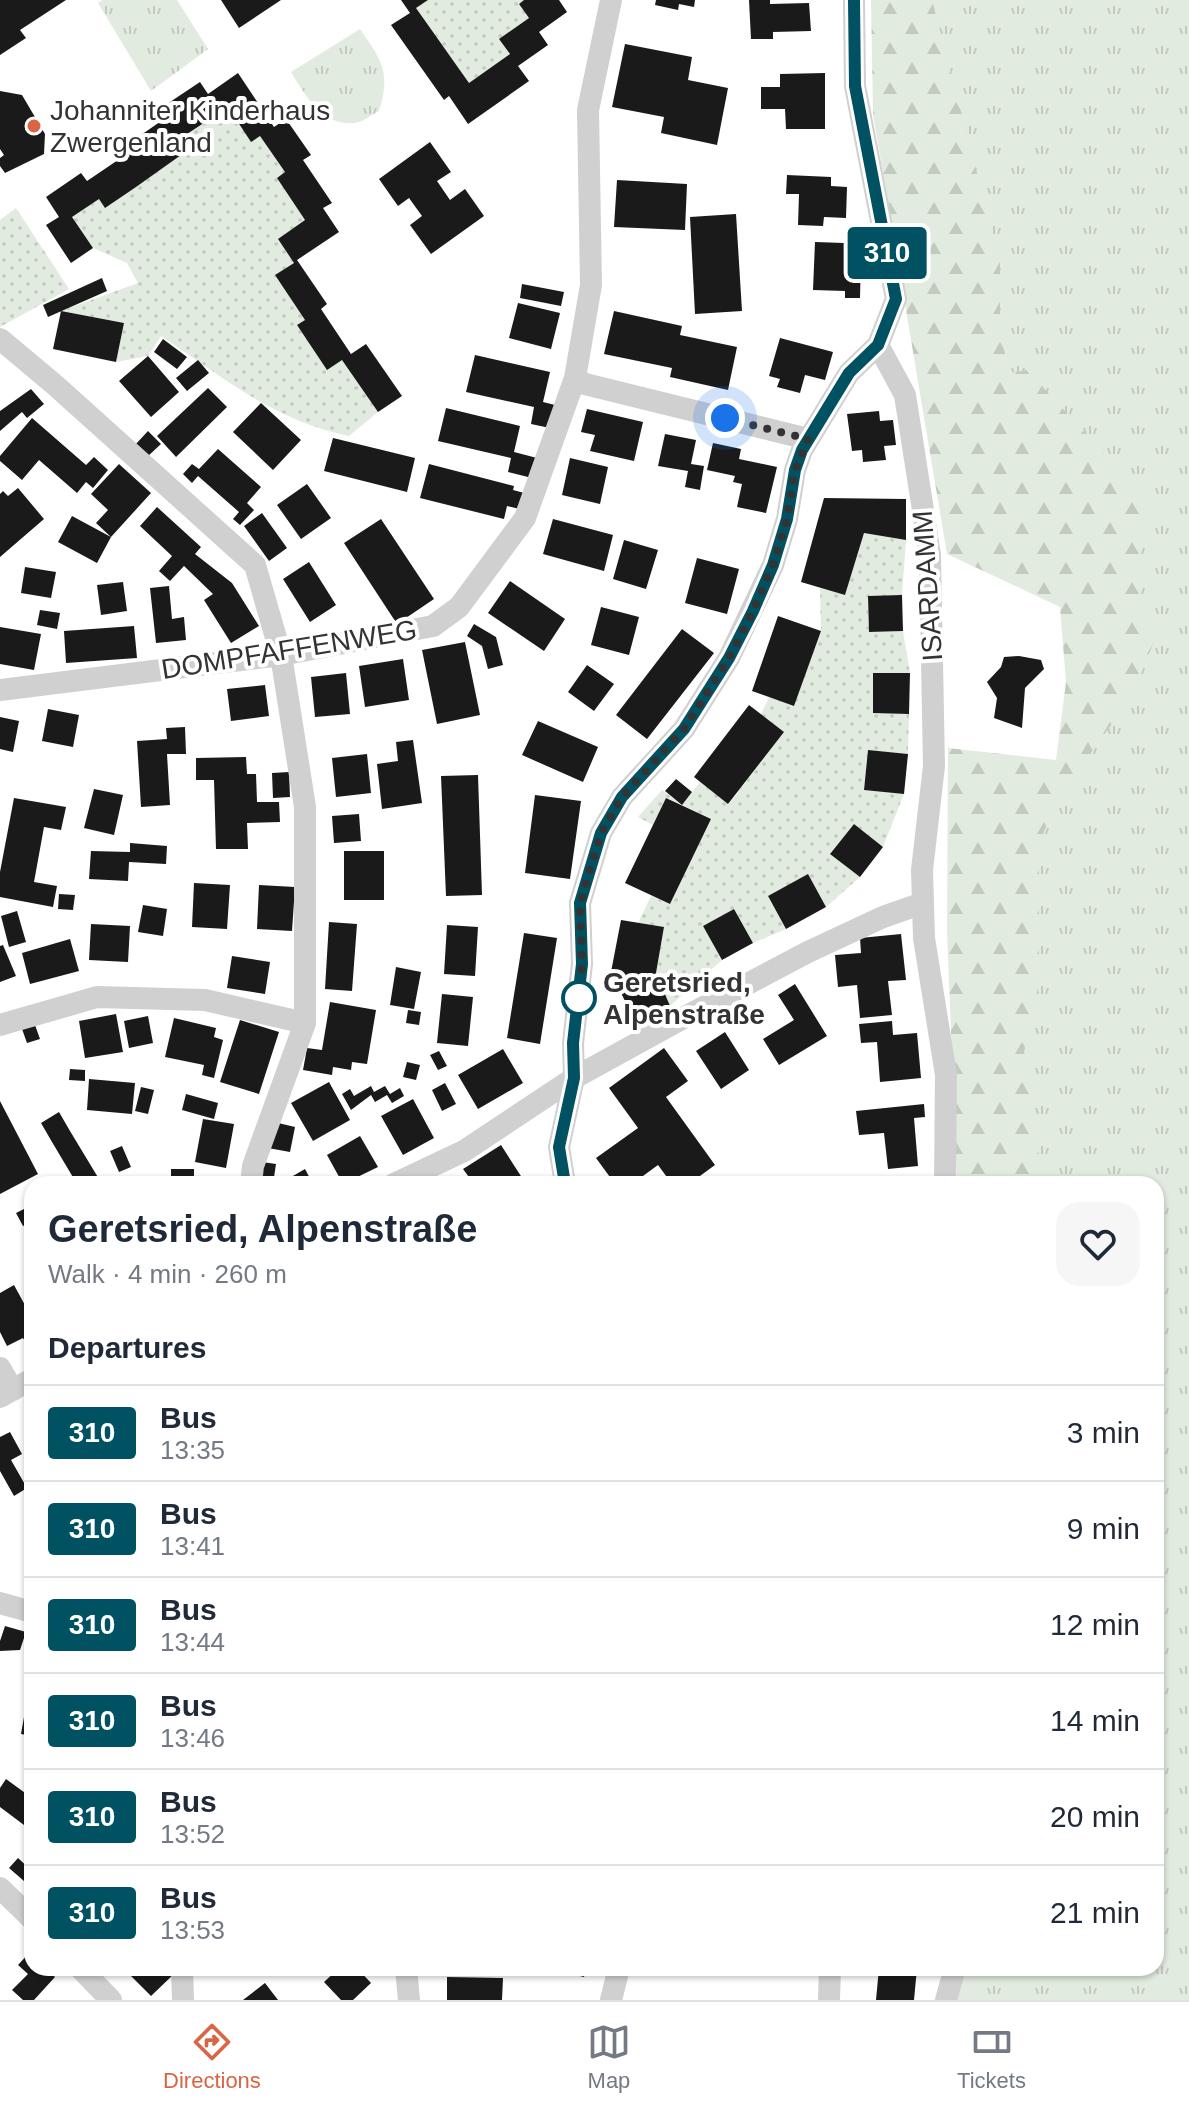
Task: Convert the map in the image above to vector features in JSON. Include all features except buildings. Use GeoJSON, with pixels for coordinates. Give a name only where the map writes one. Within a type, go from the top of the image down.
{"type":"FeatureCollection","features":[{"type":"Feature","properties":{"kind":"street","name":"DOMPFAFFENWEG"},"geometry":{"type":"LineString","coordinates":[[0,690],[281,655],[433,626],[459,607],[525,518],[575,378],[591,285],[588,110],[611,0]]}},
{"type":"Feature","properties":{"kind":"street"},"geometry":{"type":"LineString","coordinates":[[564,1176],[559,1147],[574,1078],[573,1043],[582,964],[580,903],[601,833],[622,797],[684,729],[729,658],[773,565],[787,519],[795,470],[808,439],[849,373],[878,345],[896,299],[855,86],[854,0]]}},
{"type":"Feature","properties":{"kind":"street"},"geometry":{"type":"LineString","coordinates":[[0,339],[255,565],[281,655],[305,807],[305,1023],[252,1176]]}},
{"type":"Feature","properties":{"kind":"street","name":"ISARDAMM"},"geometry":{"type":"LineString","coordinates":[[878,345],[905,395],[930,555],[934,766],[922,870],[924,938],[946,1075],[945,1176]]}},
{"type":"Feature","properties":{"kind":"street"},"geometry":{"type":"LineString","coordinates":[[575,378],[585,384],[808,439]]}},
{"type":"Feature","properties":{"kind":"street"},"geometry":{"type":"LineString","coordinates":[[411,1176],[464,1151],[574,1078],[808,952],[883,917],[923,903]]}},
{"type":"Feature","properties":{"kind":"street"},"geometry":{"type":"LineString","coordinates":[[0,1025],[97,997],[205,1000],[305,1023]]}},
{"type":"Feature","properties":{"kind":"street"},"geometry":{"type":"LineString","coordinates":[[0,1368],[15,1388]]}},
{"type":"Feature","properties":{"kind":"street"},"geometry":{"type":"LineString","coordinates":[[0,1603],[24,1610]]}},
{"type":"Feature","properties":{"kind":"street"},"geometry":{"type":"LineString","coordinates":[[0,1888],[24,1911]]}},
{"type":"Feature","properties":{"kind":"street"},"geometry":{"type":"LineString","coordinates":[[88,1976],[111,2000]]}},
{"type":"Feature","properties":{"kind":"street"},"geometry":{"type":"LineString","coordinates":[[182,1976],[183,2000]]}},
{"type":"Feature","properties":{"kind":"street"},"geometry":{"type":"LineString","coordinates":[[407,1976],[409,2000]]}},
{"type":"Feature","properties":{"kind":"street"},"geometry":{"type":"LineString","coordinates":[[611,2000],[617,1976]]}},
{"type":"Feature","properties":{"kind":"street"},"geometry":{"type":"LineString","coordinates":[[829,2000],[830,1976]]}},
{"type":"Feature","properties":{"kind":"street"},"geometry":{"type":"LineString","coordinates":[[946,2000],[953,1976]]}},
{"type":"Feature","properties":{"kind":"green space"},"geometry":{"type":"Polygon","coordinates":[[[102,0],[177,0],[208,49],[151,91],[98,3],[102,0]]]}},
{"type":"Feature","properties":{"kind":"green space"},"geometry":{"type":"Polygon","coordinates":[[[428,0],[524,0],[519,4],[529,18],[499,39],[510,54],[469,83],[416,8],[428,0]]]}},
{"type":"Feature","properties":{"kind":"green space"},"geometry":{"type":"Polygon","coordinates":[[[871,0],[1189,0],[1189,2000],[950,2000],[960,1976],[1164,1976],[1164,1176],[957,1176],[947,932],[948,748],[1056,760],[1066,682],[1060,607],[947,554],[873,114],[871,0]]]}},
{"type":"Feature","properties":{"kind":"green space"},"geometry":{"type":"Polygon","coordinates":[[[932,0],[1189,0],[1189,2000],[954,2000],[963,1976],[1164,1976],[1164,1176],[1042,1176],[1024,1051],[1039,982],[1039,846],[1054,804],[1132,696],[1159,629],[1141,614],[1137,561],[1153,507],[1027,370],[1010,373],[1000,334],[1000,261],[932,0]]]}},
{"type":"Feature","properties":{"kind":"green space"},"geometry":{"type":"Polygon","coordinates":[[[360,29],[382,67],[383,98],[379,111],[365,120],[344,123],[333,120],[316,108],[291,72],[360,29]]]}},
{"type":"Feature","properties":{"kind":"green space"},"geometry":{"type":"Polygon","coordinates":[[[228,107],[251,141],[260,136],[285,172],[277,178],[305,220],[278,239],[294,263],[275,275],[305,320],[297,325],[327,369],[342,360],[378,412],[349,436],[322,429],[273,409],[161,336],[148,356],[116,362],[124,323],[61,311],[138,283],[127,263],[93,248],[72,217],[99,199],[105,207],[180,154],[176,149],[184,143],[181,138],[228,107]]]}},
{"type":"Feature","properties":{"kind":"green space"},"geometry":{"type":"Polygon","coordinates":[[[16,208],[69,289],[0,327],[0,220],[16,208]]]}},
{"type":"Feature","properties":{"kind":"green space"},"geometry":{"type":"Polygon","coordinates":[[[864,533],[906,540],[902,595],[868,597],[869,632],[903,631],[910,673],[873,673],[873,712],[909,714],[908,754],[868,750],[864,790],[904,794],[883,847],[854,824],[830,853],[860,877],[826,907],[808,875],[768,897],[786,929],[753,943],[734,909],[703,926],[722,960],[670,1006],[656,973],[664,928],[638,923],[651,896],[670,904],[711,819],[667,798],[653,825],[638,817],[662,790],[682,805],[700,782],[729,804],[784,732],[761,714],[769,697],[794,705],[821,631],[820,587],[845,595],[864,533]]]}},
{"type":"Feature","properties":{"kind":"bus line","name":"310"},"geometry":{"type":"LineString","coordinates":[[564,1176],[559,1147],[574,1078],[573,1043],[582,964],[580,903],[601,833],[622,797],[684,729],[729,658],[773,565],[802,450],[849,373],[878,345],[896,299],[855,86],[854,0]]}},
{"type":"Feature","properties":{"kind":"place","name":"Johanniter Kinderhaus Zwergenland"},"geometry":{"type":"Point","coordinates":[34,126]}},
{"type":"Feature","properties":{"kind":"place","name":"Geretsried, Alpenstraße"},"geometry":{"type":"Point","coordinates":[579,998]}},
{"type":"Feature","properties":{"kind":"route"},"geometry":{"type":"LineString","coordinates":[[579,998],[582,964],[580,903],[601,833],[622,797],[684,729],[729,658],[773,565],[787,519],[795,470],[808,439],[725,418]]}}]}
